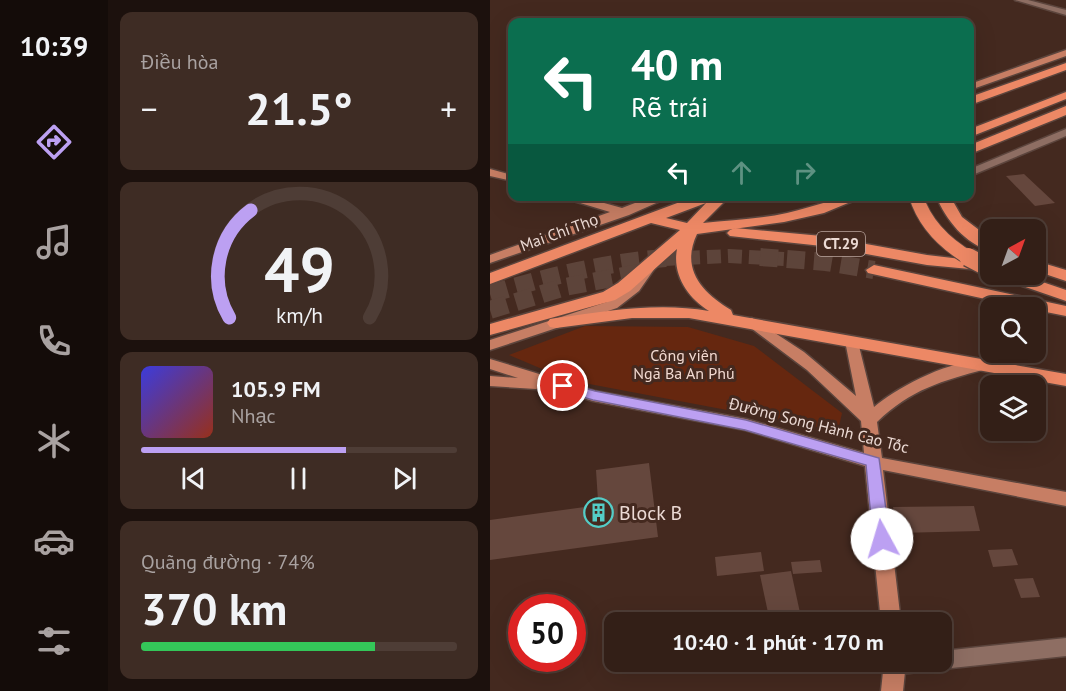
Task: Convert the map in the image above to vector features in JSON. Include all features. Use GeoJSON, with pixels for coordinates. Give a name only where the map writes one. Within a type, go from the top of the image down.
{"type":"FeatureCollection","features":[{"type":"Feature","properties":{"kind":"highway"},"geometry":{"type":"LineString","coordinates":[[974,100],[1066,66]]}},
{"type":"Feature","properties":{"kind":"highway"},"geometry":{"type":"LineString","coordinates":[[974,131],[1066,95]]}},
{"type":"Feature","properties":{"kind":"highway"},"geometry":{"type":"LineString","coordinates":[[974,149],[1066,111]]}},
{"type":"Feature","properties":{"kind":"highway","name":"Mai Chí Thọ"},"geometry":{"type":"LineString","coordinates":[[490,279],[697,201]]}},
{"type":"Feature","properties":{"kind":"highway"},"geometry":{"type":"LineString","coordinates":[[490,330],[609,297],[691,229],[704,211],[717,201]]}},
{"type":"Feature","properties":{"kind":"highway"},"geometry":{"type":"LineString","coordinates":[[651,219],[691,229],[784,218],[844,201]]}},
{"type":"Feature","properties":{"kind":"highway"},"geometry":{"type":"LineString","coordinates":[[918,201],[926,220],[943,239],[980,263]]}},
{"type":"Feature","properties":{"kind":"highway"},"geometry":{"type":"LineString","coordinates":[[945,201],[951,217],[980,240]]}},
{"type":"Feature","properties":{"kind":"highway"},"geometry":{"type":"LineString","coordinates":[[691,229],[686,244],[684,266],[692,290],[713,308],[752,322]]}},
{"type":"Feature","properties":{"kind":"highway","name":"CT.29"},"geometry":{"type":"LineString","coordinates":[[691,229],[806,239],[980,267]]}},
{"type":"Feature","properties":{"kind":"highway"},"geometry":{"type":"LineString","coordinates":[[1046,270],[1066,277]]}},
{"type":"Feature","properties":{"kind":"highway"},"geometry":{"type":"LineString","coordinates":[[1046,274],[1066,277]]}},
{"type":"Feature","properties":{"kind":"highway"},"geometry":{"type":"LineString","coordinates":[[980,305],[871,275],[990,297]]}},
{"type":"Feature","properties":{"kind":"highway"},"geometry":{"type":"LineString","coordinates":[[1034,285],[1066,296]]}},
{"type":"Feature","properties":{"kind":"highway"},"geometry":{"type":"LineString","coordinates":[[1046,307],[1066,311]]}},
{"type":"Feature","properties":{"kind":"highway"},"geometry":{"type":"LineString","coordinates":[[556,323],[613,315],[689,313],[752,322],[1066,380]]}},
{"type":"Feature","properties":{"kind":"highway"},"geometry":{"type":"LineString","coordinates":[[1046,320],[1066,324]]}},
{"type":"Feature","properties":{"kind":"main road"},"geometry":{"type":"LineString","coordinates":[[974,86],[1066,53]]}},
{"type":"Feature","properties":{"kind":"main road"},"geometry":{"type":"LineString","coordinates":[[490,172],[508,177]]}},
{"type":"Feature","properties":{"kind":"main road"},"geometry":{"type":"LineString","coordinates":[[490,180],[508,186]]}},
{"type":"Feature","properties":{"kind":"main road"},"geometry":{"type":"LineString","coordinates":[[582,201],[651,219]]}},
{"type":"Feature","properties":{"kind":"main road","name":"Mai Chí Thọ"},"geometry":{"type":"LineString","coordinates":[[490,259],[653,201]]}},
{"type":"Feature","properties":{"kind":"main road"},"geometry":{"type":"LineString","coordinates":[[490,345],[593,313],[622,300],[634,288],[650,265]]}},
{"type":"Feature","properties":{"kind":"main road"},"geometry":{"type":"LineString","coordinates":[[752,322],[813,366],[848,396],[869,421]]}},
{"type":"Feature","properties":{"kind":"main road"},"geometry":{"type":"LineString","coordinates":[[852,341],[869,421],[890,612]]}},
{"type":"Feature","properties":{"kind":"main road","name":"Đường Song Hành Cao Tốc"},"geometry":{"type":"LineString","coordinates":[[490,363],[593,396],[746,425],[873,462],[1066,499]]}},
{"type":"Feature","properties":{"kind":"main road"},"geometry":{"type":"LineString","coordinates":[[869,421],[884,405],[902,393],[948,372],[981,366]]}},
{"type":"Feature","properties":{"kind":"main road","name":"Đường Song Hành Cao Tốc"},"geometry":{"type":"LineString","coordinates":[[490,381],[563,386]]}},
{"type":"Feature","properties":{"kind":"main road"},"geometry":{"type":"LineString","coordinates":[[892,691],[894,672]]}},
{"type":"Feature","properties":{"kind":"street"},"geometry":{"type":"LineString","coordinates":[[1019,0],[1066,13]]}},
{"type":"Feature","properties":{"kind":"street"},"geometry":{"type":"LineString","coordinates":[[1049,0],[1066,5]]}},
{"type":"Feature","properties":{"kind":"street"},"geometry":{"type":"LineString","coordinates":[[974,171],[1066,132]]}},
{"type":"Feature","properties":{"kind":"street"},"geometry":{"type":"LineString","coordinates":[[952,659],[1066,647]]}},
{"type":"Feature","properties":{"kind":"green space","name":"Công viên Ngã Ba An Phú"},"geometry":{"type":"Polygon","coordinates":[[[585,326],[688,327],[754,346],[842,413],[838,431],[568,380],[509,355],[585,326]]]}},
{"type":"Feature","properties":{"kind":"building"},"geometry":{"type":"Polygon","coordinates":[[[1024,174],[1055,203],[1035,206],[1006,176],[1024,174]]]}},
{"type":"Feature","properties":{"kind":"building","name":"Block B"},"geometry":{"type":"Polygon","coordinates":[[[649,463],[658,537],[490,560],[490,520],[592,506],[592,501],[598,501],[596,470],[649,463]]]}},
{"type":"Feature","properties":{"kind":"building"},"geometry":{"type":"Polygon","coordinates":[[[974,506],[980,531],[897,533],[893,507],[974,506]]]}},
{"type":"Feature","properties":{"kind":"building"},"geometry":{"type":"Polygon","coordinates":[[[1012,549],[1018,565],[993,567],[988,550],[1012,549]]]}},
{"type":"Feature","properties":{"kind":"building"},"geometry":{"type":"Polygon","coordinates":[[[761,552],[764,571],[717,576],[715,557],[761,552]]]}},
{"type":"Feature","properties":{"kind":"building"},"geometry":{"type":"Polygon","coordinates":[[[820,560],[822,572],[793,574],[791,562],[820,560]]]}},
{"type":"Feature","properties":{"kind":"building"},"geometry":{"type":"Polygon","coordinates":[[[791,571],[800,612],[768,612],[760,575],[791,571]]]}},
{"type":"Feature","properties":{"kind":"building"},"geometry":{"type":"Polygon","coordinates":[[[1033,578],[1040,597],[1021,598],[1014,579],[1033,578]]]}},
{"type":"Feature","properties":{"kind":"tunnel"},"geometry":{"type":"LineString","coordinates":[[665,259],[729,256],[786,259]]}},
{"type":"Feature","properties":{"kind":"tunnel"},"geometry":{"type":"LineString","coordinates":[[490,294],[586,269],[660,258],[685,257]]}},
{"type":"Feature","properties":{"kind":"tunnel"},"geometry":{"type":"LineString","coordinates":[[760,257],[826,262],[874,270]]}},
{"type":"Feature","properties":{"kind":"tunnel"},"geometry":{"type":"LineString","coordinates":[[490,310],[565,287],[639,273]]}},
{"type":"Feature","properties":{"kind":"place","name":"Block B"},"geometry":{"type":"Point","coordinates":[598,513]}},
{"type":"Feature","properties":{"kind":"route"},"geometry":{"type":"LineString","coordinates":[[563,386],[593,396],[746,425],[873,462],[882,539]]}}]}
